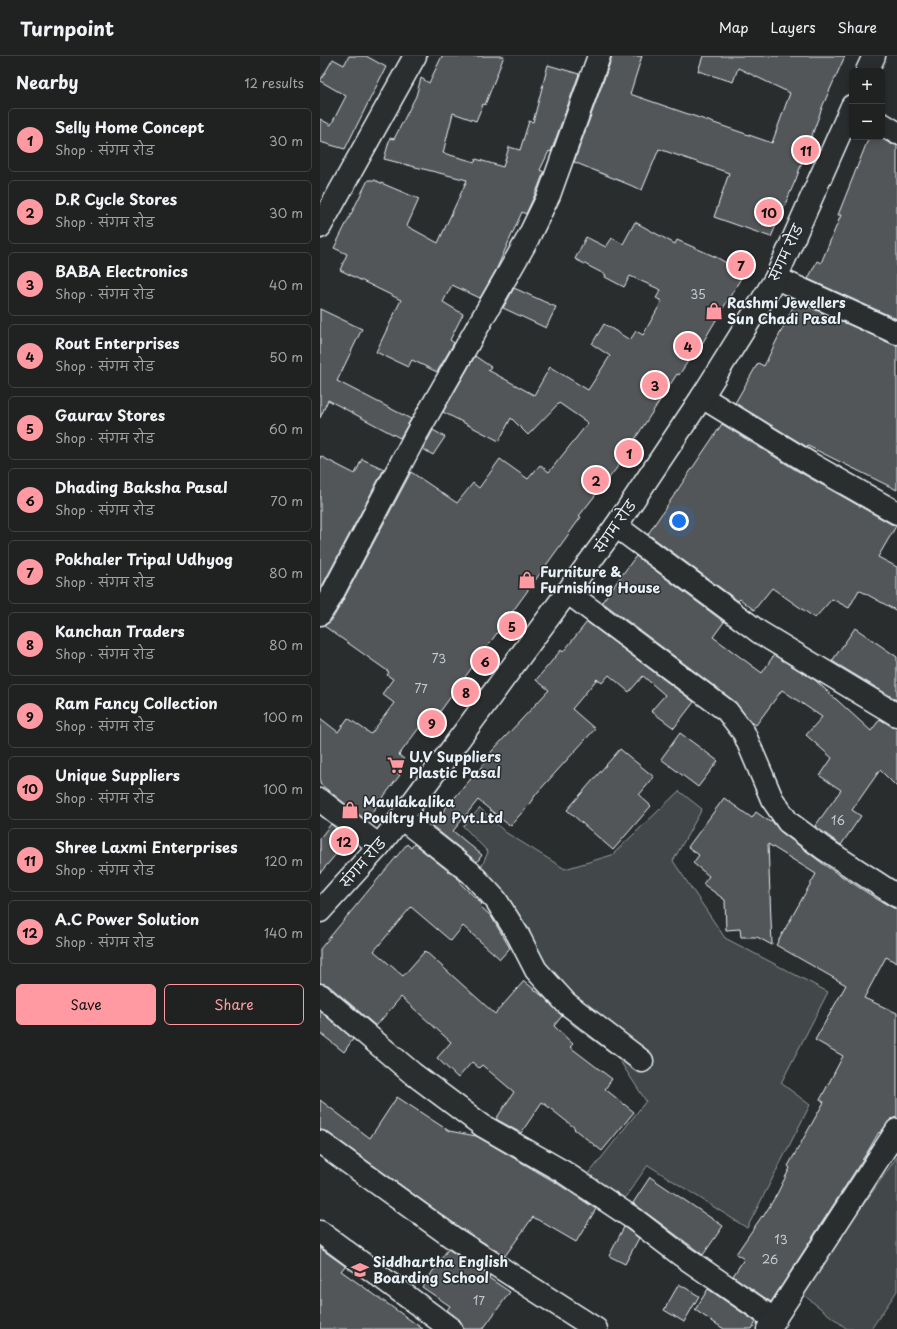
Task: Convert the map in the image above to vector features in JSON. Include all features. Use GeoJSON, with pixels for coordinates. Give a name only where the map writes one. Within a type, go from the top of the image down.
{"type":"FeatureCollection","features":[{"type":"Feature","properties":{"kind":"street"},"geometry":{"type":"LineString","coordinates":[[320,228],[415,56]]}},
{"type":"Feature","properties":{"kind":"street"},"geometry":{"type":"LineString","coordinates":[[320,614],[330,600],[417,433],[526,242],[549,195],[599,56]]}},
{"type":"Feature","properties":{"kind":"street"},"geometry":{"type":"LineString","coordinates":[[868,68],[874,56]]}},
{"type":"Feature","properties":{"kind":"street","name":"संगम रोड"},"geometry":{"type":"LineString","coordinates":[[320,911],[379,846],[401,818],[616,526],[702,397],[776,278],[849,114]]}},
{"type":"Feature","properties":{"kind":"street"},"geometry":{"type":"LineString","coordinates":[[885,126],[897,133]]}},
{"type":"Feature","properties":{"kind":"street"},"geometry":{"type":"LineString","coordinates":[[776,278],[897,333]]}},
{"type":"Feature","properties":{"kind":"street"},"geometry":{"type":"LineString","coordinates":[[702,397],[811,464],[897,513]]}},
{"type":"Feature","properties":{"kind":"street"},"geometry":{"type":"LineString","coordinates":[[616,526],[759,632],[897,715]]}},
{"type":"Feature","properties":{"kind":"street"},"geometry":{"type":"LineString","coordinates":[[567,592],[727,711],[744,733],[772,799],[788,822],[823,848],[897,896]]}},
{"type":"Feature","properties":{"kind":"street"},"geometry":{"type":"LineString","coordinates":[[320,800],[379,846]]}},
{"type":"Feature","properties":{"kind":"street"},"geometry":{"type":"LineString","coordinates":[[401,818],[470,872],[496,900],[518,935],[536,970],[566,1003],[642,1061]]}},
{"type":"Feature","properties":{"kind":"street"},"geometry":{"type":"LineString","coordinates":[[320,995],[412,1073],[483,1126],[562,1171],[634,1220],[771,1324],[897,1130]]}},
{"type":"Feature","properties":{"kind":"street"},"geometry":{"type":"LineString","coordinates":[[320,1142],[452,1237],[596,1329]]}},
{"type":"Feature","properties":{"kind":"street"},"geometry":{"type":"LineString","coordinates":[[320,1232],[451,1329]]}},
{"type":"Feature","properties":{"kind":"shaded area"},"geometry":{"type":"Polygon","coordinates":[[[679,791],[702,809],[673,861],[725,938],[828,992],[781,1083],[810,1105],[747,1228],[648,1165],[621,1203],[588,1175],[646,1101],[618,1058],[573,1025],[518,959],[530,930],[481,868],[488,852],[463,826],[480,808],[505,832],[565,869],[612,855],[679,791]]]}},
{"type":"Feature","properties":{"kind":"shaded area"},"geometry":{"type":"Polygon","coordinates":[[[897,1157],[897,1291],[871,1329],[847,1329],[801,1293],[897,1157]]]}},
{"type":"Feature","properties":{"kind":"building"},"geometry":{"type":"Polygon","coordinates":[[[349,56],[366,56],[386,67],[345,149],[320,142],[320,119],[331,125],[346,96],[320,81],[333,59],[344,65],[349,56]]]}},
{"type":"Feature","properties":{"kind":"building"},"geometry":{"type":"Polygon","coordinates":[[[442,56],[504,56],[485,105],[483,104],[476,121],[453,113],[443,153],[475,162],[476,159],[503,167],[509,147],[520,150],[529,121],[533,122],[548,65],[579,74],[551,152],[549,151],[540,170],[544,172],[537,190],[526,214],[522,212],[496,270],[480,298],[452,285],[443,302],[463,314],[450,340],[454,343],[437,372],[412,360],[408,367],[376,352],[401,300],[340,270],[347,254],[334,248],[368,180],[374,180],[419,199],[407,226],[438,243],[467,180],[384,159],[390,138],[394,139],[416,96],[421,78],[429,83],[442,56]]]}},
{"type":"Feature","properties":{"kind":"building"},"geometry":{"type":"Polygon","coordinates":[[[611,56],[642,56],[630,94],[772,143],[790,93],[738,68],[733,82],[698,71],[703,56],[845,56],[823,105],[796,179],[771,237],[714,217],[729,173],[659,149],[642,190],[574,162],[611,60],[611,56]]]}},
{"type":"Feature","properties":{"kind":"building"},"geometry":{"type":"Polygon","coordinates":[[[868,140],[884,140],[891,144],[897,145],[897,319],[808,279],[817,261],[821,263],[841,215],[838,215],[868,140]]]}},
{"type":"Feature","properties":{"kind":"building"},"geometry":{"type":"Polygon","coordinates":[[[635,222],[675,244],[677,240],[716,257],[744,273],[700,347],[698,346],[679,375],[677,374],[635,439],[638,441],[579,516],[581,517],[439,713],[433,709],[399,755],[404,759],[394,771],[400,775],[366,820],[320,784],[320,718],[338,732],[348,718],[371,734],[394,703],[382,694],[393,679],[387,675],[389,672],[324,626],[331,621],[340,606],[411,472],[457,503],[473,483],[479,488],[500,459],[528,479],[540,465],[549,472],[588,423],[559,403],[528,435],[511,418],[499,441],[443,412],[475,356],[491,367],[488,370],[534,395],[550,367],[588,390],[610,356],[592,344],[604,324],[630,340],[636,331],[643,335],[662,301],[656,298],[661,290],[630,276],[624,287],[605,277],[606,275],[575,259],[586,237],[606,247],[612,238],[623,244],[635,222]]]}},
{"type":"Feature","properties":{"kind":"building"},"geometry":{"type":"Polygon","coordinates":[[[514,288],[556,307],[546,328],[503,308],[514,288]]]}},
{"type":"Feature","properties":{"kind":"building"},"geometry":{"type":"Polygon","coordinates":[[[796,301],[897,345],[897,490],[808,446],[807,447],[735,403],[758,363],[764,366],[796,301]]]}},
{"type":"Feature","properties":{"kind":"building"},"geometry":{"type":"Polygon","coordinates":[[[320,309],[362,329],[337,381],[411,419],[400,438],[328,400],[320,418],[320,309]]]}},
{"type":"Feature","properties":{"kind":"building"},"geometry":{"type":"Polygon","coordinates":[[[722,424],[796,470],[896,526],[878,557],[897,567],[897,611],[859,590],[849,608],[832,599],[815,618],[772,588],[754,610],[740,599],[738,601],[648,534],[722,424]]]}},
{"type":"Feature","properties":{"kind":"building"},"geometry":{"type":"Polygon","coordinates":[[[433,430],[445,437],[433,455],[423,449],[433,430]]]}},
{"type":"Feature","properties":{"kind":"building"},"geometry":{"type":"Polygon","coordinates":[[[320,456],[355,474],[362,459],[384,469],[320,590],[320,456]]]}},
{"type":"Feature","properties":{"kind":"building"},"geometry":{"type":"Polygon","coordinates":[[[636,556],[724,622],[713,637],[762,673],[774,655],[815,680],[871,731],[880,719],[891,726],[897,727],[897,787],[880,770],[852,810],[861,816],[841,845],[815,826],[841,790],[820,776],[832,758],[806,735],[822,717],[782,690],[756,725],[751,722],[734,701],[602,602],[636,556]]]}},
{"type":"Feature","properties":{"kind":"building"},"geometry":{"type":"Polygon","coordinates":[[[587,622],[694,702],[674,728],[651,711],[665,695],[643,676],[629,692],[609,675],[602,683],[597,679],[572,709],[595,729],[537,793],[510,826],[478,800],[453,831],[482,855],[477,862],[431,825],[482,766],[492,751],[549,690],[536,680],[561,650],[563,652],[587,622]]]}},
{"type":"Feature","properties":{"kind":"building"},"geometry":{"type":"Polygon","coordinates":[[[855,628],[897,657],[897,700],[832,661],[855,628]]]}},
{"type":"Feature","properties":{"kind":"building"},"geometry":{"type":"Polygon","coordinates":[[[680,733],[718,761],[698,787],[661,759],[680,733]]]}},
{"type":"Feature","properties":{"kind":"building"},"geometry":{"type":"Polygon","coordinates":[[[620,749],[654,777],[639,795],[651,806],[613,850],[567,810],[620,749]]]}},
{"type":"Feature","properties":{"kind":"building"},"geometry":{"type":"Polygon","coordinates":[[[724,798],[752,818],[756,812],[770,822],[771,820],[781,832],[826,866],[897,910],[897,963],[886,957],[864,998],[897,1013],[897,1117],[891,1119],[880,1133],[879,1132],[771,1302],[733,1276],[744,1259],[736,1254],[762,1216],[763,1217],[777,1194],[790,1168],[788,1166],[824,1102],[820,1100],[843,1056],[815,1040],[846,985],[776,945],[816,874],[768,844],[772,945],[757,937],[741,937],[740,929],[726,930],[725,900],[703,884],[709,876],[693,863],[699,855],[688,847],[724,798]]]}},
{"type":"Feature","properties":{"kind":"building"},"geometry":{"type":"Polygon","coordinates":[[[331,824],[349,839],[320,873],[320,838],[331,824]]]}},
{"type":"Feature","properties":{"kind":"building"},"geometry":{"type":"Polygon","coordinates":[[[407,844],[411,848],[414,844],[461,881],[460,883],[482,904],[480,906],[491,916],[510,948],[500,959],[463,926],[451,941],[411,907],[374,951],[403,976],[425,951],[495,1014],[524,981],[546,999],[562,1016],[554,1026],[573,1044],[570,1047],[612,1079],[605,1089],[634,1112],[602,1151],[542,1102],[521,1133],[496,1119],[514,1092],[482,1065],[479,1068],[472,1062],[458,1078],[437,1058],[451,1042],[401,997],[376,1026],[328,985],[320,983],[320,949],[407,844]]]}},
{"type":"Feature","properties":{"kind":"building"},"geometry":{"type":"Polygon","coordinates":[[[320,1011],[353,1039],[344,1052],[320,1033],[320,1011]]]}},
{"type":"Feature","properties":{"kind":"building"},"geometry":{"type":"Polygon","coordinates":[[[397,1097],[449,1131],[476,1136],[555,1182],[596,1209],[576,1242],[533,1217],[505,1256],[459,1227],[327,1132],[320,1130],[320,1100],[370,1138],[397,1097]]]}},
{"type":"Feature","properties":{"kind":"building"},"geometry":{"type":"Polygon","coordinates":[[[650,1177],[723,1226],[703,1255],[633,1203],[650,1177]]]}},
{"type":"Feature","properties":{"kind":"building"},"geometry":{"type":"Polygon","coordinates":[[[624,1227],[639,1238],[625,1264],[609,1256],[624,1227]]]}},
{"type":"Feature","properties":{"kind":"building"},"geometry":{"type":"Polygon","coordinates":[[[320,1248],[345,1266],[341,1271],[423,1329],[320,1329],[320,1248]]]}},
{"type":"Feature","properties":{"kind":"building"},"geometry":{"type":"Polygon","coordinates":[[[448,1249],[490,1276],[489,1278],[510,1292],[483,1329],[463,1329],[459,1319],[447,1310],[450,1306],[422,1287],[448,1249]]]}},
{"type":"Feature","properties":{"kind":"building"},"geometry":{"type":"Polygon","coordinates":[[[679,1284],[699,1296],[684,1322],[664,1310],[679,1284]]]}},
{"type":"Feature","properties":{"kind":"building"},"geometry":{"type":"Polygon","coordinates":[[[708,1289],[756,1322],[752,1329],[724,1329],[695,1310],[708,1289]]]}},
{"type":"Feature","properties":{"kind":"place","name":"Shree Laxmi Enterprises"},"geometry":{"type":"Point","coordinates":[806,150]}},
{"type":"Feature","properties":{"kind":"place","name":"Unique Suppliers"},"geometry":{"type":"Point","coordinates":[769,212]}},
{"type":"Feature","properties":{"kind":"place","name":"Pokhaler Tripal Udhyog"},"geometry":{"type":"Point","coordinates":[741,265]}},
{"type":"Feature","properties":{"kind":"place","name":"Rashmi Jewellers Sun Chadi Pasal"},"geometry":{"type":"Point","coordinates":[714,311]}},
{"type":"Feature","properties":{"kind":"place","name":"Rout Enterprises"},"geometry":{"type":"Point","coordinates":[688,346]}},
{"type":"Feature","properties":{"kind":"place","name":"BABA Electronics"},"geometry":{"type":"Point","coordinates":[655,385]}},
{"type":"Feature","properties":{"kind":"place","name":"Selly Home Concept"},"geometry":{"type":"Point","coordinates":[629,453]}},
{"type":"Feature","properties":{"kind":"place","name":"D.R Cycle Stores"},"geometry":{"type":"Point","coordinates":[596,480]}},
{"type":"Feature","properties":{"kind":"place","name":"Furniture & Furnishing House"},"geometry":{"type":"Point","coordinates":[527,580]}},
{"type":"Feature","properties":{"kind":"place","name":"Gaurav Stores"},"geometry":{"type":"Point","coordinates":[512,626]}},
{"type":"Feature","properties":{"kind":"place","name":"Dhading Baksha Pasal"},"geometry":{"type":"Point","coordinates":[485,661]}},
{"type":"Feature","properties":{"kind":"place","name":"Kanchan Traders"},"geometry":{"type":"Point","coordinates":[466,692]}},
{"type":"Feature","properties":{"kind":"place","name":"Ram Fancy Collection"},"geometry":{"type":"Point","coordinates":[432,723]}},
{"type":"Feature","properties":{"kind":"place","name":"U.V Suppliers Plastic Pasal"},"geometry":{"type":"Point","coordinates":[396,765]}},
{"type":"Feature","properties":{"kind":"place","name":"Maulakalika Poultry Hub Pvt.Ltd"},"geometry":{"type":"Point","coordinates":[350,810]}},
{"type":"Feature","properties":{"kind":"place","name":"A.C Power Solution"},"geometry":{"type":"Point","coordinates":[344,841]}},
{"type":"Feature","properties":{"kind":"place","name":"Siddhartha English Boarding School"},"geometry":{"type":"Point","coordinates":[360,1270]}}]}
